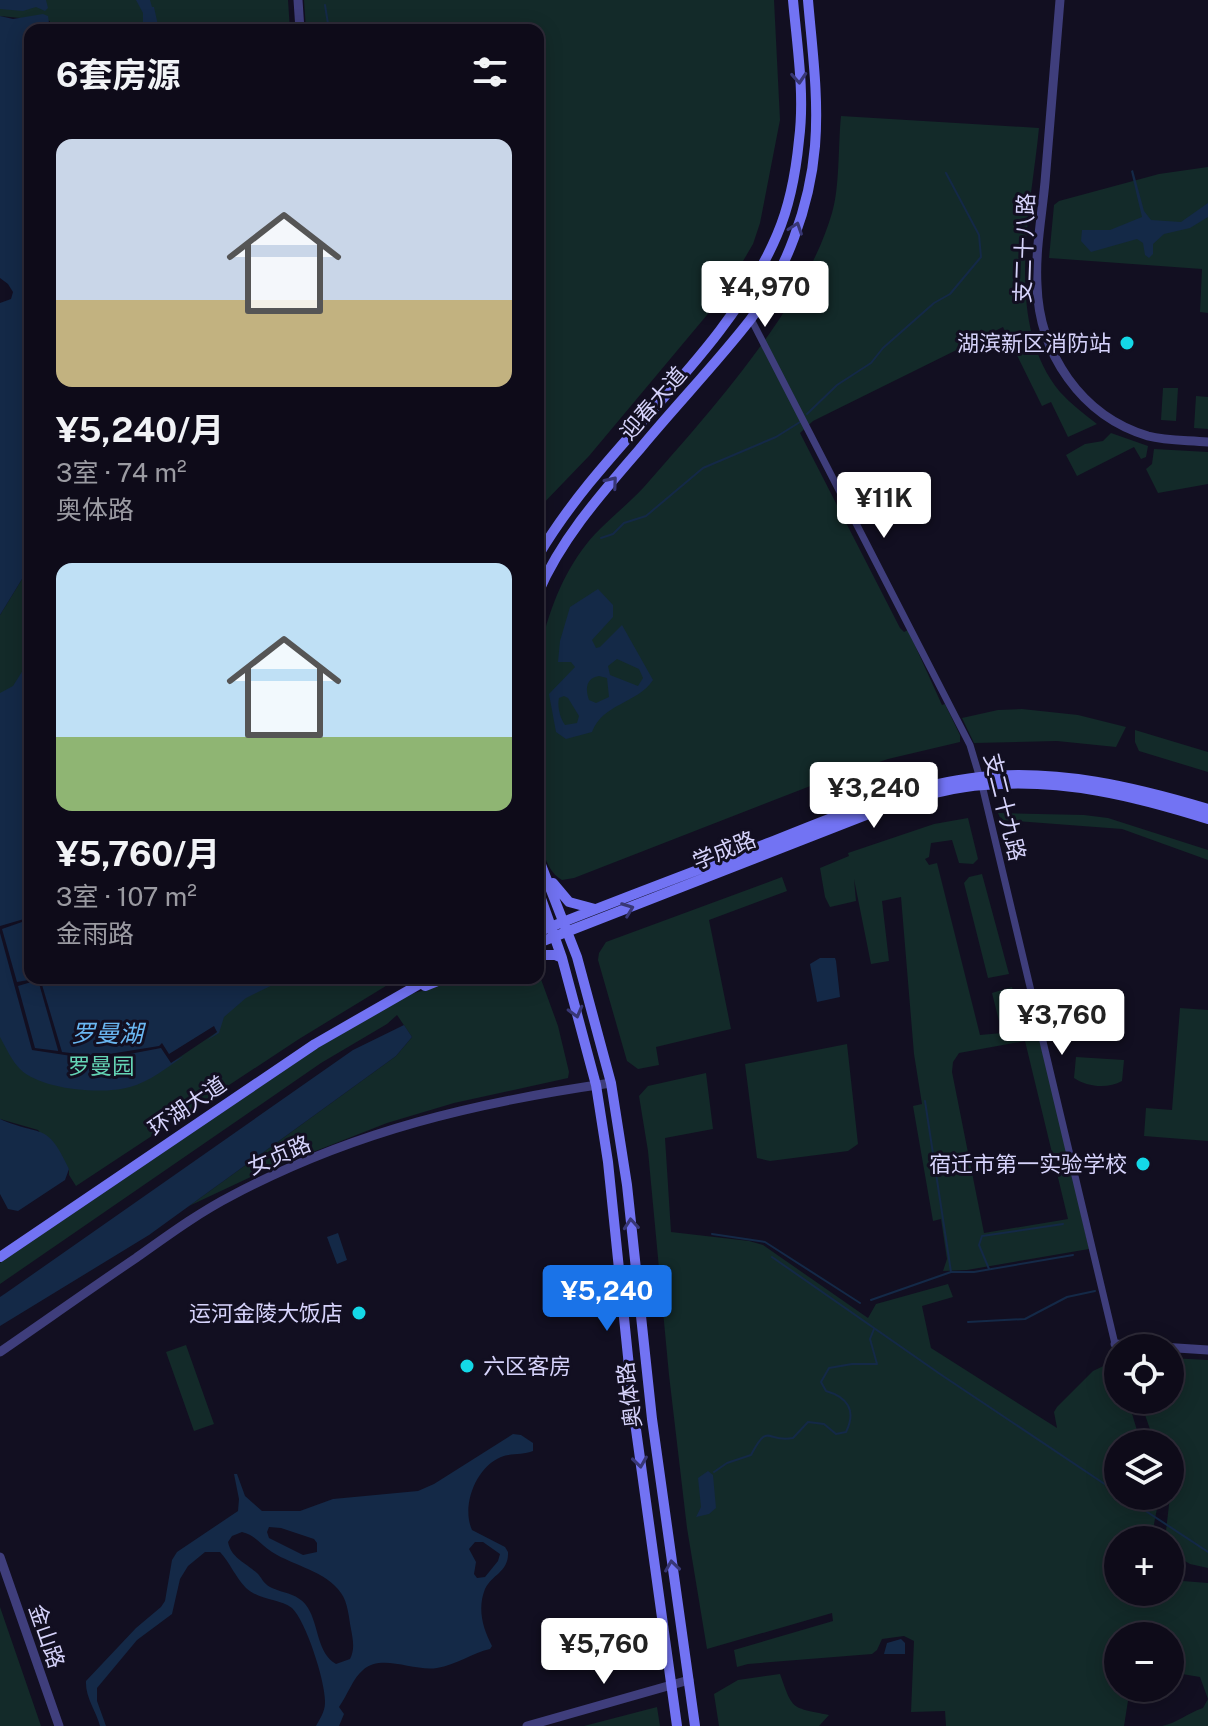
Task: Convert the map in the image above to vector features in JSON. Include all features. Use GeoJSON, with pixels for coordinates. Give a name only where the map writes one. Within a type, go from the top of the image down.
{"type":"FeatureCollection","features":[{"type":"Feature","properties":{"kind":"main road","name":"迎春大道"},"geometry":{"type":"LineString","coordinates":[[544,547],[577,498],[722,328],[759,272],[778,233],[793,180],[800,137],[793,0]]}},
{"type":"Feature","properties":{"kind":"main road","name":"迎春大道"},"geometry":{"type":"LineString","coordinates":[[544,581],[589,510],[751,319],[791,245],[815,148],[816,109],[808,0]]}},
{"type":"Feature","properties":{"kind":"main road"},"geometry":{"type":"LineString","coordinates":[[577,498],[589,510]]}},
{"type":"Feature","properties":{"kind":"main road","name":"学成路"},"geometry":{"type":"LineString","coordinates":[[544,939],[598,914],[894,804],[981,781],[1027,775],[1107,782],[1208,809]]}},
{"type":"Feature","properties":{"kind":"main road","name":"学成路"},"geometry":{"type":"LineString","coordinates":[[981,781],[1107,791],[1208,819]]}},
{"type":"Feature","properties":{"kind":"main road"},"geometry":{"type":"LineString","coordinates":[[544,867],[558,892],[569,902],[598,914],[578,941],[577,957]]}},
{"type":"Feature","properties":{"kind":"main road"},"geometry":{"type":"LineString","coordinates":[[544,871],[566,927]]}},
{"type":"Feature","properties":{"kind":"main road"},"geometry":{"type":"LineString","coordinates":[[544,907],[553,932]]}},
{"type":"Feature","properties":{"kind":"main road","name":"奥体路"},"geometry":{"type":"LineString","coordinates":[[566,927],[611,1083],[627,1185],[652,1419],[695,1726]]}},
{"type":"Feature","properties":{"kind":"main road","name":"学成路"},"geometry":{"type":"LineString","coordinates":[[544,932],[553,932]]}},
{"type":"Feature","properties":{"kind":"main road","name":"奥体路"},"geometry":{"type":"LineString","coordinates":[[553,932],[596,1085],[608,1162],[634,1415],[677,1726]]}},
{"type":"Feature","properties":{"kind":"main road"},"geometry":{"type":"LineString","coordinates":[[544,955],[562,958]]}},
{"type":"Feature","properties":{"kind":"main road"},"geometry":{"type":"LineString","coordinates":[[401,995],[420,984]]}},
{"type":"Feature","properties":{"kind":"main road"},"geometry":{"type":"LineString","coordinates":[[401,995],[429,984]]}},
{"type":"Feature","properties":{"kind":"main road","name":"环湖大道"},"geometry":{"type":"LineString","coordinates":[[0,1257],[315,1044],[401,995]]}},
{"type":"Feature","properties":{"kind":"street"},"geometry":{"type":"LineString","coordinates":[[298,0],[300,24]]}},
{"type":"Feature","properties":{"kind":"street","name":"支二十八路"},"geometry":{"type":"LineString","coordinates":[[1060,0],[1037,284],[1045,333],[1058,363],[1075,390],[1095,408],[1149,436],[1208,442]]}},
{"type":"Feature","properties":{"kind":"street","name":"支二十九路"},"geometry":{"type":"LineString","coordinates":[[751,319],[970,745],[1113,1334]]}},
{"type":"Feature","properties":{"kind":"street"},"geometry":{"type":"LineString","coordinates":[[544,559],[552,564]]}},
{"type":"Feature","properties":{"kind":"street","name":"女贞路"},"geometry":{"type":"LineString","coordinates":[[0,1352],[206,1210],[262,1181],[348,1145],[441,1114],[514,1097],[611,1083]]}},
{"type":"Feature","properties":{"kind":"street"},"geometry":{"type":"LineString","coordinates":[[1184,1348],[1208,1350]]}},
{"type":"Feature","properties":{"kind":"street","name":"金山路"},"geometry":{"type":"LineString","coordinates":[[0,1557],[59,1726]]}},
{"type":"Feature","properties":{"kind":"street"},"geometry":{"type":"LineString","coordinates":[[527,1726],[689,1680]]}},
{"type":"Feature","properties":{"kind":"green space"},"geometry":{"type":"Polygon","coordinates":[[[0,0],[288,0],[290,24],[50,24],[50,21],[0,16],[0,0]]]}},
{"type":"Feature","properties":{"kind":"green space"},"geometry":{"type":"Polygon","coordinates":[[[304,0],[774,0],[780,120],[753,244],[722,297],[589,456],[544,503],[544,24],[306,24],[304,0]]]}},
{"type":"Feature","properties":{"kind":"green space"},"geometry":{"type":"Polygon","coordinates":[[[841,116],[1039,128],[1025,265],[1026,300],[1032,333],[1042,364],[1060,392],[1097,424],[1068,437],[1051,402],[1042,406],[1003,327],[813,421],[800,433],[900,628],[904,632],[908,630],[942,705],[945,704],[960,735],[960,742],[888,759],[831,778],[562,880],[552,871],[544,854],[544,635],[554,603],[566,576],[590,539],[644,487],[697,427],[778,322],[819,249],[835,203],[841,116]]]}},
{"type":"Feature","properties":{"kind":"green space"},"geometry":{"type":"Polygon","coordinates":[[[1208,167],[1208,313],[1200,312],[1202,269],[1049,258],[1054,205],[1059,201],[1159,174],[1208,167]]]}},
{"type":"Feature","properties":{"kind":"green space"},"geometry":{"type":"Polygon","coordinates":[[[1163,388],[1178,388],[1176,421],[1161,420],[1163,388]]]}},
{"type":"Feature","properties":{"kind":"green space"},"geometry":{"type":"Polygon","coordinates":[[[1196,396],[1208,397],[1208,429],[1194,428],[1196,396]]]}},
{"type":"Feature","properties":{"kind":"green space"},"geometry":{"type":"Polygon","coordinates":[[[1111,433],[1148,446],[1146,457],[1141,459],[1134,447],[1077,476],[1066,455],[1085,444],[1103,441],[1111,433]]]}},
{"type":"Feature","properties":{"kind":"green space"},"geometry":{"type":"Polygon","coordinates":[[[1154,449],[1208,452],[1208,484],[1158,493],[1146,469],[1152,464],[1154,449]]]}},
{"type":"Feature","properties":{"kind":"green space","name":"罗曼园"},"geometry":{"type":"Polygon","coordinates":[[[24,576],[24,984],[389,984],[299,1039],[76,1186],[69,1169],[38,1130],[0,1119],[0,615],[24,576]]]}},
{"type":"Feature","properties":{"kind":"green space"},"geometry":{"type":"Polygon","coordinates":[[[1022,709],[1078,715],[1126,727],[1116,747],[1057,741],[974,743],[962,718],[998,710],[1022,709]]]}},
{"type":"Feature","properties":{"kind":"green space"},"geometry":{"type":"Polygon","coordinates":[[[1135,730],[1208,752],[1208,772],[1139,751],[1135,730]]]}},
{"type":"Feature","properties":{"kind":"green space"},"geometry":{"type":"Polygon","coordinates":[[[998,813],[1108,818],[1208,850],[1208,860],[1122,829],[1001,820],[998,813]]]}},
{"type":"Feature","properties":{"kind":"green space"},"geometry":{"type":"Polygon","coordinates":[[[968,818],[978,859],[973,864],[959,863],[952,840],[931,843],[929,857],[925,859],[929,865],[937,863],[980,1035],[1002,1033],[992,993],[1012,987],[1024,1031],[1039,1031],[1089,1249],[967,1270],[943,1271],[947,1259],[941,1219],[933,1221],[913,1106],[922,1104],[914,1054],[901,897],[882,901],[889,961],[871,964],[854,879],[856,901],[830,907],[820,868],[849,856],[848,853],[934,824],[968,818]],[[1025,1041],[959,1053],[953,1062],[952,1072],[984,1233],[1068,1219],[1025,1041]]]}},
{"type":"Feature","properties":{"kind":"green space"},"geometry":{"type":"Polygon","coordinates":[[[982,874],[1009,974],[988,978],[964,883],[969,877],[982,874]]]}},
{"type":"Feature","properties":{"kind":"green space"},"geometry":{"type":"Polygon","coordinates":[[[782,877],[787,891],[709,920],[731,1029],[656,1047],[659,1065],[638,1069],[627,1061],[598,960],[606,942],[782,877]]]}},
{"type":"Feature","properties":{"kind":"green space"},"geometry":{"type":"Polygon","coordinates":[[[445,984],[543,984],[558,1026],[568,1078],[454,1103],[387,1123],[257,1174],[189,1206],[396,1056],[412,1037],[397,1015],[321,1063],[0,1284],[0,1263],[319,1047],[404,996],[445,984]]]}},
{"type":"Feature","properties":{"kind":"green space"},"geometry":{"type":"Polygon","coordinates":[[[1180,1008],[1208,1010],[1208,1141],[1144,1136],[1146,1108],[1172,1110],[1180,1008]]]}},
{"type":"Feature","properties":{"kind":"green space"},"geometry":{"type":"Polygon","coordinates":[[[847,1044],[858,1144],[848,1151],[770,1161],[757,1158],[745,1064],[847,1044]]]}},
{"type":"Feature","properties":{"kind":"green space"},"geometry":{"type":"Polygon","coordinates":[[[1076,1057],[1124,1060],[1122,1081],[1104,1086],[1079,1081],[1074,1078],[1076,1057]]]}},
{"type":"Feature","properties":{"kind":"green space"},"geometry":{"type":"Polygon","coordinates":[[[706,1073],[713,1129],[665,1138],[671,1232],[763,1245],[868,1318],[876,1304],[948,1284],[953,1297],[922,1306],[931,1348],[1057,1428],[1054,1412],[1057,1407],[1093,1371],[1104,1366],[1104,1414],[1132,1414],[1137,1430],[1104,1430],[1104,1510],[1157,1510],[1154,1526],[1104,1526],[1104,1606],[1184,1606],[1184,1581],[1208,1583],[1208,1699],[1200,1677],[1184,1674],[1184,1622],[1104,1622],[1104,1702],[1128,1702],[1124,1726],[946,1726],[945,1711],[911,1712],[914,1641],[904,1636],[882,1639],[872,1654],[737,1667],[734,1650],[833,1621],[832,1613],[707,1649],[687,1528],[648,1151],[639,1096],[648,1086],[706,1073]]]}},
{"type":"Feature","properties":{"kind":"green space"},"geometry":{"type":"Polygon","coordinates":[[[186,1345],[214,1424],[194,1431],[166,1352],[186,1345]]]}},
{"type":"Feature","properties":{"kind":"green space"},"geometry":{"type":"Polygon","coordinates":[[[1184,1359],[1208,1360],[1208,1568],[1184,1561],[1184,1526],[1167,1526],[1168,1510],[1184,1510],[1184,1430],[1150,1430],[1145,1414],[1184,1414],[1184,1359]]]}},
{"type":"Feature","properties":{"kind":"green space"},"geometry":{"type":"Polygon","coordinates":[[[0,1607],[41,1726],[0,1726],[0,1607]]]}},
{"type":"Feature","properties":{"kind":"green space"},"geometry":{"type":"Polygon","coordinates":[[[780,1674],[795,1705],[829,1715],[819,1726],[719,1726],[714,1694],[738,1680],[780,1674]]]}},
{"type":"Feature","properties":{"kind":"green space"},"geometry":{"type":"Polygon","coordinates":[[[1208,1699],[1208,1726],[1162,1726],[1203,1708],[1208,1699]]]}},
{"type":"Feature","properties":{"kind":"green space"},"geometry":{"type":"Polygon","coordinates":[[[657,1707],[660,1726],[584,1726],[657,1707]]]}},
{"type":"Feature","properties":{"kind":"water"},"geometry":{"type":"Polygon","coordinates":[[[0,0],[46,0],[48,8],[45,11],[36,7],[23,11],[0,9],[0,0]]]}},
{"type":"Feature","properties":{"kind":"water"},"geometry":{"type":"Polygon","coordinates":[[[136,0],[150,0],[158,24],[143,24],[143,13],[136,0]]]}},
{"type":"Feature","properties":{"kind":"water"},"geometry":{"type":"Polygon","coordinates":[[[43,14],[48,16],[49,24],[24,24],[24,576],[0,615],[0,303],[11,299],[13,292],[0,278],[0,16],[13,19],[43,14]]]}},
{"type":"Feature","properties":{"kind":"water"},"geometry":{"type":"Polygon","coordinates":[[[1133,170],[1144,211],[1151,220],[1181,222],[1208,203],[1208,217],[1190,228],[1164,234],[1153,244],[1153,254],[1149,258],[1145,255],[1143,243],[1137,239],[1091,252],[1081,241],[1082,230],[1110,230],[1142,217],[1133,170]]]}},
{"type":"Feature","properties":{"kind":"water"},"geometry":{"type":"Polygon","coordinates":[[[598,589],[613,605],[613,617],[592,640],[596,648],[622,625],[653,680],[638,694],[604,715],[592,732],[566,739],[556,732],[549,694],[575,667],[571,662],[558,662],[560,641],[570,607],[598,589]],[[617,659],[608,666],[610,675],[638,686],[643,678],[639,669],[617,659]],[[595,677],[589,682],[587,692],[589,700],[596,703],[609,697],[607,678],[595,677]],[[559,698],[559,712],[565,725],[577,723],[579,716],[568,698],[559,698]]]}},
{"type":"Feature","properties":{"kind":"water","name":"罗曼湖"},"geometry":{"type":"Polygon","coordinates":[[[24,669],[24,984],[275,984],[246,998],[224,1017],[219,1033],[206,1041],[217,1032],[213,1027],[167,1056],[171,1062],[184,1056],[137,1085],[104,1091],[73,1089],[42,1082],[20,1069],[0,1037],[0,693],[13,686],[24,669]]]}},
{"type":"Feature","properties":{"kind":"water"},"geometry":{"type":"Polygon","coordinates":[[[820,958],[835,958],[840,997],[817,1002],[810,964],[820,958]]]}},
{"type":"Feature","properties":{"kind":"water"},"geometry":{"type":"Polygon","coordinates":[[[404,1025],[412,1037],[396,1056],[149,1235],[0,1326],[0,1297],[353,1050],[404,1025]]]}},
{"type":"Feature","properties":{"kind":"water"},"geometry":{"type":"Polygon","coordinates":[[[0,1119],[48,1137],[55,1143],[69,1169],[65,1180],[18,1211],[8,1209],[0,1194],[0,1119]]]}},
{"type":"Feature","properties":{"kind":"water"},"geometry":{"type":"Polygon","coordinates":[[[338,1233],[347,1260],[337,1264],[327,1237],[338,1233]]]}},
{"type":"Feature","properties":{"kind":"water"},"geometry":{"type":"Polygon","coordinates":[[[513,1434],[533,1443],[533,1451],[505,1456],[484,1469],[470,1499],[468,1510],[472,1530],[505,1547],[508,1552],[506,1564],[488,1584],[481,1604],[482,1619],[492,1646],[490,1649],[437,1668],[389,1663],[371,1665],[356,1678],[339,1707],[344,1714],[339,1726],[316,1726],[325,1703],[322,1682],[314,1653],[297,1615],[287,1605],[246,1588],[220,1552],[205,1552],[188,1566],[180,1579],[172,1614],[137,1640],[97,1688],[97,1701],[106,1726],[100,1726],[86,1681],[136,1628],[161,1607],[165,1601],[172,1560],[177,1552],[238,1511],[234,1474],[237,1474],[245,1496],[262,1511],[300,1511],[333,1499],[418,1491],[513,1434]],[[269,1527],[269,1538],[303,1555],[317,1552],[314,1539],[269,1527]],[[247,1533],[232,1536],[228,1542],[236,1556],[268,1585],[304,1603],[330,1659],[336,1664],[350,1659],[353,1644],[348,1611],[335,1585],[272,1552],[247,1533]],[[475,1542],[469,1549],[476,1562],[474,1574],[477,1578],[485,1577],[500,1554],[483,1542],[475,1542]]]}},
{"type":"Feature","properties":{"kind":"water"},"geometry":{"type":"Polygon","coordinates":[[[708,1471],[713,1475],[716,1508],[709,1514],[696,1517],[701,1507],[698,1478],[708,1471]]]}},
{"type":"Feature","properties":{"kind":"water"},"geometry":{"type":"Polygon","coordinates":[[[901,1639],[905,1643],[905,1654],[884,1654],[887,1643],[901,1639]]]}},
{"type":"Feature","properties":{"kind":"pier"},"geometry":{"type":"Polygon","coordinates":[[[24,919],[24,928],[22,922],[2,929],[17,982],[24,981],[25,984],[18,986],[35,1048],[58,1051],[39,984],[42,984],[62,1052],[97,1056],[162,1043],[169,1054],[214,1026],[217,1032],[171,1063],[161,1048],[98,1060],[32,1050],[0,926],[24,919]]]}},
{"type":"Feature","properties":{"kind":"waterway"},"geometry":{"type":"LineString","coordinates":[[325,5],[328,24]]}},
{"type":"Feature","properties":{"kind":"waterway"},"geometry":{"type":"LineString","coordinates":[[807,414],[837,385],[871,363],[883,348],[934,303],[950,294],[981,257],[979,235],[946,173]]}},
{"type":"Feature","properties":{"kind":"waterway"},"geometry":{"type":"LineString","coordinates":[[601,538],[613,534],[624,523],[646,516],[703,468],[776,437],[800,422]]}},
{"type":"Feature","properties":{"kind":"waterway"},"geometry":{"type":"LineString","coordinates":[[871,1300],[951,1272],[925,1101]]}},
{"type":"Feature","properties":{"kind":"waterway"},"geometry":{"type":"LineString","coordinates":[[989,1269],[979,1245],[982,1236],[1063,1224]]}},
{"type":"Feature","properties":{"kind":"waterway"},"geometry":{"type":"LineString","coordinates":[[712,1234],[765,1242],[860,1303]]}},
{"type":"Feature","properties":{"kind":"waterway"},"geometry":{"type":"LineString","coordinates":[[952,1272],[974,1272],[1073,1255]]}},
{"type":"Feature","properties":{"kind":"waterway"},"geometry":{"type":"LineString","coordinates":[[772,1257],[1104,1484]]}},
{"type":"Feature","properties":{"kind":"waterway"},"geometry":{"type":"LineString","coordinates":[[968,1322],[1025,1319],[1067,1297],[1095,1291]]}},
{"type":"Feature","properties":{"kind":"waterway"},"geometry":{"type":"LineString","coordinates":[[714,1472],[727,1463],[751,1455],[765,1436],[793,1438],[808,1422],[824,1424],[836,1434],[846,1432],[850,1417],[848,1406],[840,1397],[826,1391],[821,1382],[829,1368],[877,1364],[870,1339],[874,1329]]}},
{"type":"Feature","properties":{"kind":"waterway"},"geometry":{"type":"LineString","coordinates":[[1144,1510],[1208,1552]]}},
{"type":"Feature","properties":{"kind":"place","name":"湖滨新区消防站"},"geometry":{"type":"Point","coordinates":[1127,343]}},
{"type":"Feature","properties":{"kind":"place","name":"宿迁市第一实验学校"},"geometry":{"type":"Point","coordinates":[1143,1164]}},
{"type":"Feature","properties":{"kind":"place","name":"运河金陵大饭店"},"geometry":{"type":"Point","coordinates":[359,1313]}},
{"type":"Feature","properties":{"kind":"place","name":"六区客房"},"geometry":{"type":"Point","coordinates":[467,1366]}}]}
